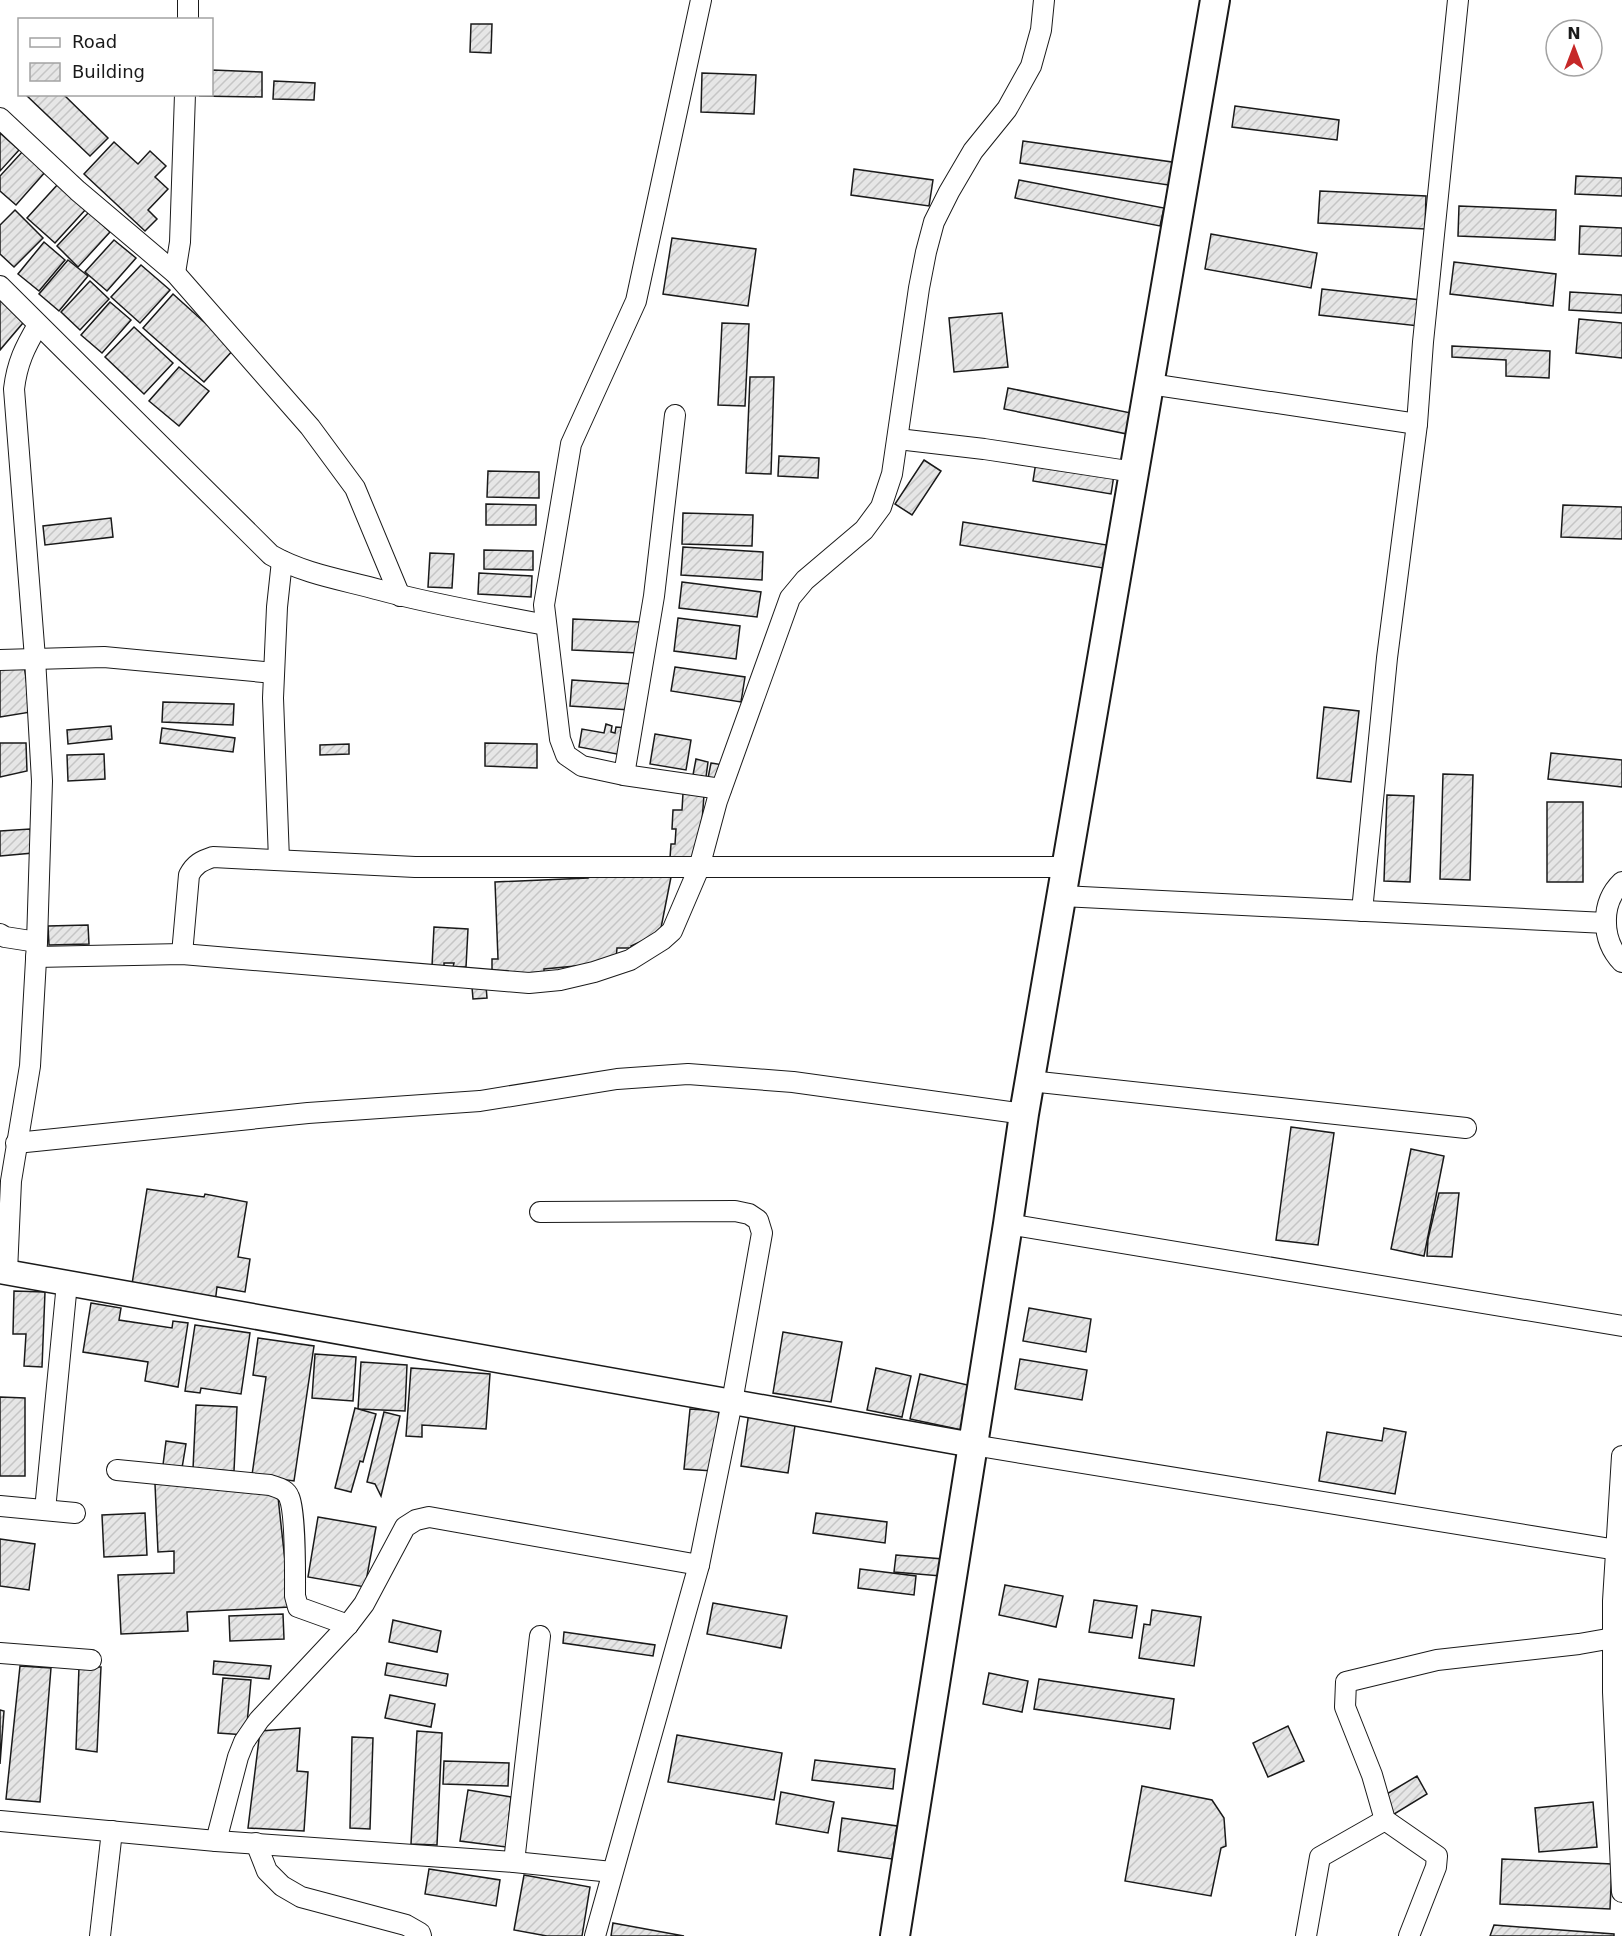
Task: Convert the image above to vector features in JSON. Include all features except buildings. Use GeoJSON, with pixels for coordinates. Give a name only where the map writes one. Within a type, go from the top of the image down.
{"type":"FeatureCollection","features":[{"type":"Feature","properties":{"kind":"main road"},"geometry":{"type":"LineString","coordinates":[[895,1936],[1024,1114],[1215,0]]}},
{"type":"Feature","properties":{"kind":"street"},"geometry":{"type":"LineString","coordinates":[[188,0],[188,18]]}},
{"type":"Feature","properties":{"kind":"street"},"geometry":{"type":"LineString","coordinates":[[701,0],[636,301],[571,444],[544,605],[560,739],[566,755],[582,766],[624,775],[721,789]]}},
{"type":"Feature","properties":{"kind":"street"},"geometry":{"type":"LineString","coordinates":[[0,934],[36,950],[182,954],[529,983],[560,980],[594,972],[630,960],[662,940],[672,931],[678,920],[699,868],[721,789],[790,598],[805,580],[864,530],[881,507],[892,474],[919,288],[934,222],[973,151],[1007,109],[1031,66],[1041,30],[1044,0]]}},
{"type":"Feature","properties":{"kind":"street"},"geometry":{"type":"LineString","coordinates":[[1362,911],[1387,658],[1417,424],[1423,342],[1458,0]]}},
{"type":"Feature","properties":{"kind":"street"},"geometry":{"type":"LineString","coordinates":[[175,273],[180,242],[185,96]]}},
{"type":"Feature","properties":{"kind":"street"},"geometry":{"type":"LineString","coordinates":[[0,118],[78,191],[175,273],[310,427],[355,488],[400,596]]}},
{"type":"Feature","properties":{"kind":"street"},"geometry":{"type":"LineString","coordinates":[[0,285],[271,555],[282,561],[352,584],[400,596],[546,625]]}},
{"type":"Feature","properties":{"kind":"street"},"geometry":{"type":"LineString","coordinates":[[38,325],[24,348],[16,369],[9,432],[35,658],[42,781],[30,1066],[16,1143],[3,1271],[973,1445],[1617,1550]]}},
{"type":"Feature","properties":{"kind":"street"},"geometry":{"type":"LineString","coordinates":[[1150,384],[1417,424]]}},
{"type":"Feature","properties":{"kind":"street"},"geometry":{"type":"LineString","coordinates":[[624,775],[654,596],[675,415]]}},
{"type":"Feature","properties":{"kind":"street"},"geometry":{"type":"LineString","coordinates":[[898,439],[984,449],[1134,472]]}},
{"type":"Feature","properties":{"kind":"street"},"geometry":{"type":"LineString","coordinates":[[279,860],[273,698],[282,561]]}},
{"type":"Feature","properties":{"kind":"street"},"geometry":{"type":"LineString","coordinates":[[0,660],[104,657],[274,673]]}},
{"type":"Feature","properties":{"kind":"street"},"geometry":{"type":"LineString","coordinates":[[182,954],[189,875],[193,867],[201,861],[213,857],[415,867],[1067,867]]}},
{"type":"Feature","properties":{"kind":"street"},"geometry":{"type":"LineString","coordinates":[[1622,882],[1617,886],[1608,904],[1606,923],[1609,943],[1622,962]]}},
{"type":"Feature","properties":{"kind":"street"},"geometry":{"type":"LineString","coordinates":[[1062,896],[1606,923]]}},
{"type":"Feature","properties":{"kind":"street"},"geometry":{"type":"LineString","coordinates":[[16,1143],[308,1113],[480,1101],[617,1079],[688,1074],[793,1082],[1024,1114]]}},
{"type":"Feature","properties":{"kind":"street"},"geometry":{"type":"LineString","coordinates":[[1030,1081],[1466,1128]]}},
{"type":"Feature","properties":{"kind":"street"},"geometry":{"type":"LineString","coordinates":[[540,1212],[735,1211],[749,1214],[758,1220],[762,1233],[732,1402],[699,1565],[595,1936]]}},
{"type":"Feature","properties":{"kind":"street"},"geometry":{"type":"LineString","coordinates":[[1008,1224],[1622,1326]]}},
{"type":"Feature","properties":{"kind":"street"},"geometry":{"type":"LineString","coordinates":[[45,1510],[55,1280]]}},
{"type":"Feature","properties":{"kind":"street"},"geometry":{"type":"LineString","coordinates":[[1622,1456],[1617,1598],[1613,1638],[1617,1691],[1622,1892]]}},
{"type":"Feature","properties":{"kind":"street"},"geometry":{"type":"LineString","coordinates":[[117,1470],[270,1485],[283,1489],[289,1497],[292,1516],[295,1596],[298,1607],[348,1625]]}},
{"type":"Feature","properties":{"kind":"street"},"geometry":{"type":"LineString","coordinates":[[0,1506],[75,1513]]}},
{"type":"Feature","properties":{"kind":"street"},"geometry":{"type":"LineString","coordinates":[[216,1841],[244,1742],[259,1720],[348,1625],[364,1604],[405,1527],[416,1520],[429,1517],[699,1565]]}},
{"type":"Feature","properties":{"kind":"street"},"geometry":{"type":"LineString","coordinates":[[514,1862],[540,1636]]}},
{"type":"Feature","properties":{"kind":"street"},"geometry":{"type":"LineString","coordinates":[[1409,1936],[1436,1867],[1437,1856],[1385,1820],[1372,1775],[1345,1707],[1346,1682],[1437,1660],[1613,1638]]}},
{"type":"Feature","properties":{"kind":"street"},"geometry":{"type":"LineString","coordinates":[[0,1653],[91,1660]]}},
{"type":"Feature","properties":{"kind":"street"},"geometry":{"type":"LineString","coordinates":[[1306,1936],[1320,1857],[1385,1820]]}},
{"type":"Feature","properties":{"kind":"street"},"geometry":{"type":"LineString","coordinates":[[0,1821],[216,1841],[514,1862],[612,1872]]}},
{"type":"Feature","properties":{"kind":"street"},"geometry":{"type":"LineString","coordinates":[[100,1936],[112,1831]]}},
{"type":"Feature","properties":{"kind":"street"},"geometry":{"type":"LineString","coordinates":[[256,1843],[267,1870],[282,1886],[301,1897],[406,1925],[420,1933],[421,1936]]}}]}
